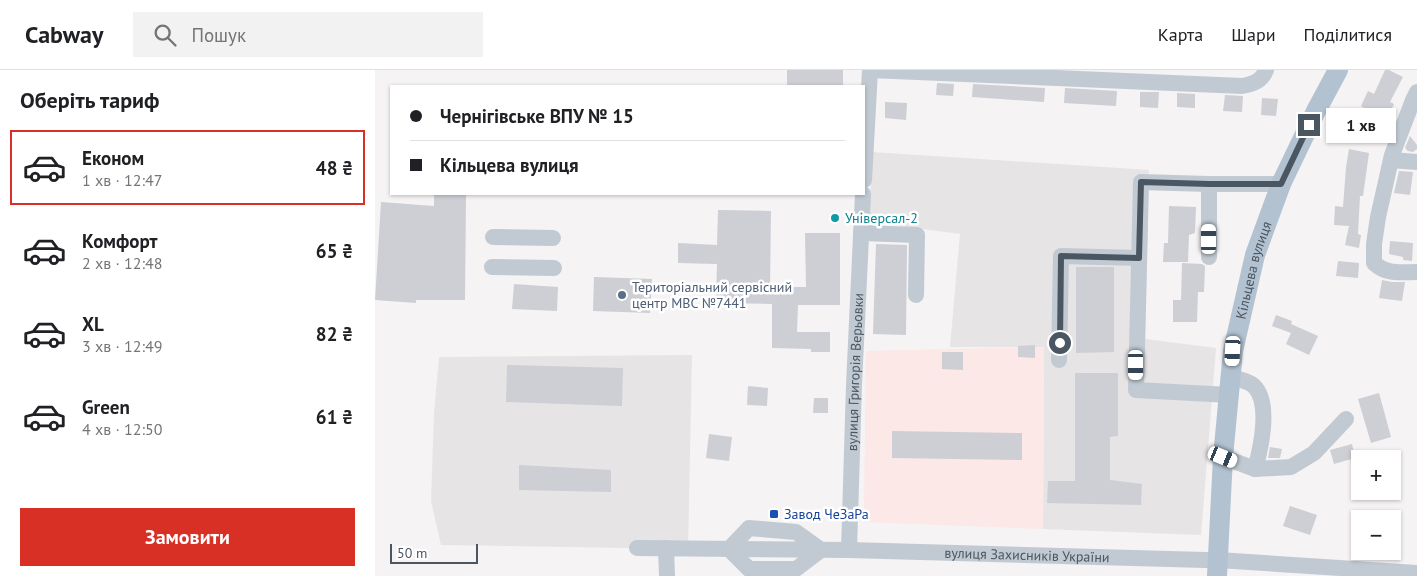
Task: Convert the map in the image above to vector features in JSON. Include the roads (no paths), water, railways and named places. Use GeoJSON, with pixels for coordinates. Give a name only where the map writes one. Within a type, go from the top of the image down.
{"type":"FeatureCollection","features":[{"type":"Feature","properties":{"kind":"main road","name":"Кільцева вулиця"},"geometry":{"type":"LineString","coordinates":[[1218,568],[1223,457],[1233,351],[1255,255],[1281,184],[1338,70]]}},
{"type":"Feature","properties":{"kind":"street"},"geometry":{"type":"LineString","coordinates":[[865,162],[870,70],[1242,86],[1257,83],[1266,70]]}},
{"type":"Feature","properties":{"kind":"street"},"geometry":{"type":"LineString","coordinates":[[1417,92],[1391,160],[1374,244],[1375,262],[1381,269],[1390,272],[1417,272]]}},
{"type":"Feature","properties":{"kind":"street"},"geometry":{"type":"LineString","coordinates":[[1391,160],[1417,162]]}},
{"type":"Feature","properties":{"kind":"street"},"geometry":{"type":"LineString","coordinates":[[1255,469],[1261,450],[1263,424],[1261,395],[1253,384],[1136,390],[1141,182],[1281,184]]}},
{"type":"Feature","properties":{"kind":"street"},"geometry":{"type":"LineString","coordinates":[[1209,184],[1209,257]]}},
{"type":"Feature","properties":{"kind":"street","name":"вулиця Григорія Верьовки"},"geometry":{"type":"LineString","coordinates":[[849,550],[863,195]]}},
{"type":"Feature","properties":{"kind":"street"},"geometry":{"type":"LineString","coordinates":[[861,233],[917,235],[916,295]]}},
{"type":"Feature","properties":{"kind":"street"},"geometry":{"type":"LineString","coordinates":[[493,237],[553,238]]}},
{"type":"Feature","properties":{"kind":"street"},"geometry":{"type":"LineString","coordinates":[[1059,360],[1061,256],[1139,258]]}},
{"type":"Feature","properties":{"kind":"street"},"geometry":{"type":"LineString","coordinates":[[492,267],[554,268]]}},
{"type":"Feature","properties":{"kind":"street"},"geometry":{"type":"LineString","coordinates":[[1223,457],[1255,469],[1291,467],[1314,453],[1346,419]]}},
{"type":"Feature","properties":{"kind":"street","name":"вулиця Захисників України"},"geometry":{"type":"LineString","coordinates":[[637,548],[849,550],[1205,560],[1218,568],[1417,573]]}},
{"type":"Feature","properties":{"kind":"street"},"geometry":{"type":"LineString","coordinates":[[666,548],[667,576]]}},
{"type":"Feature","properties":{"kind":"place","name":"Універсал-2"},"geometry":{"type":"Point","coordinates":[835,218]}},
{"type":"Feature","properties":{"kind":"place","name":"Територіальний сервісний центр МВС №7441"},"geometry":{"type":"Point","coordinates":[622,295]}},
{"type":"Feature","properties":{"kind":"place","name":"Завод ЧеЗаРа"},"geometry":{"type":"Point","coordinates":[774,514]}}]}
